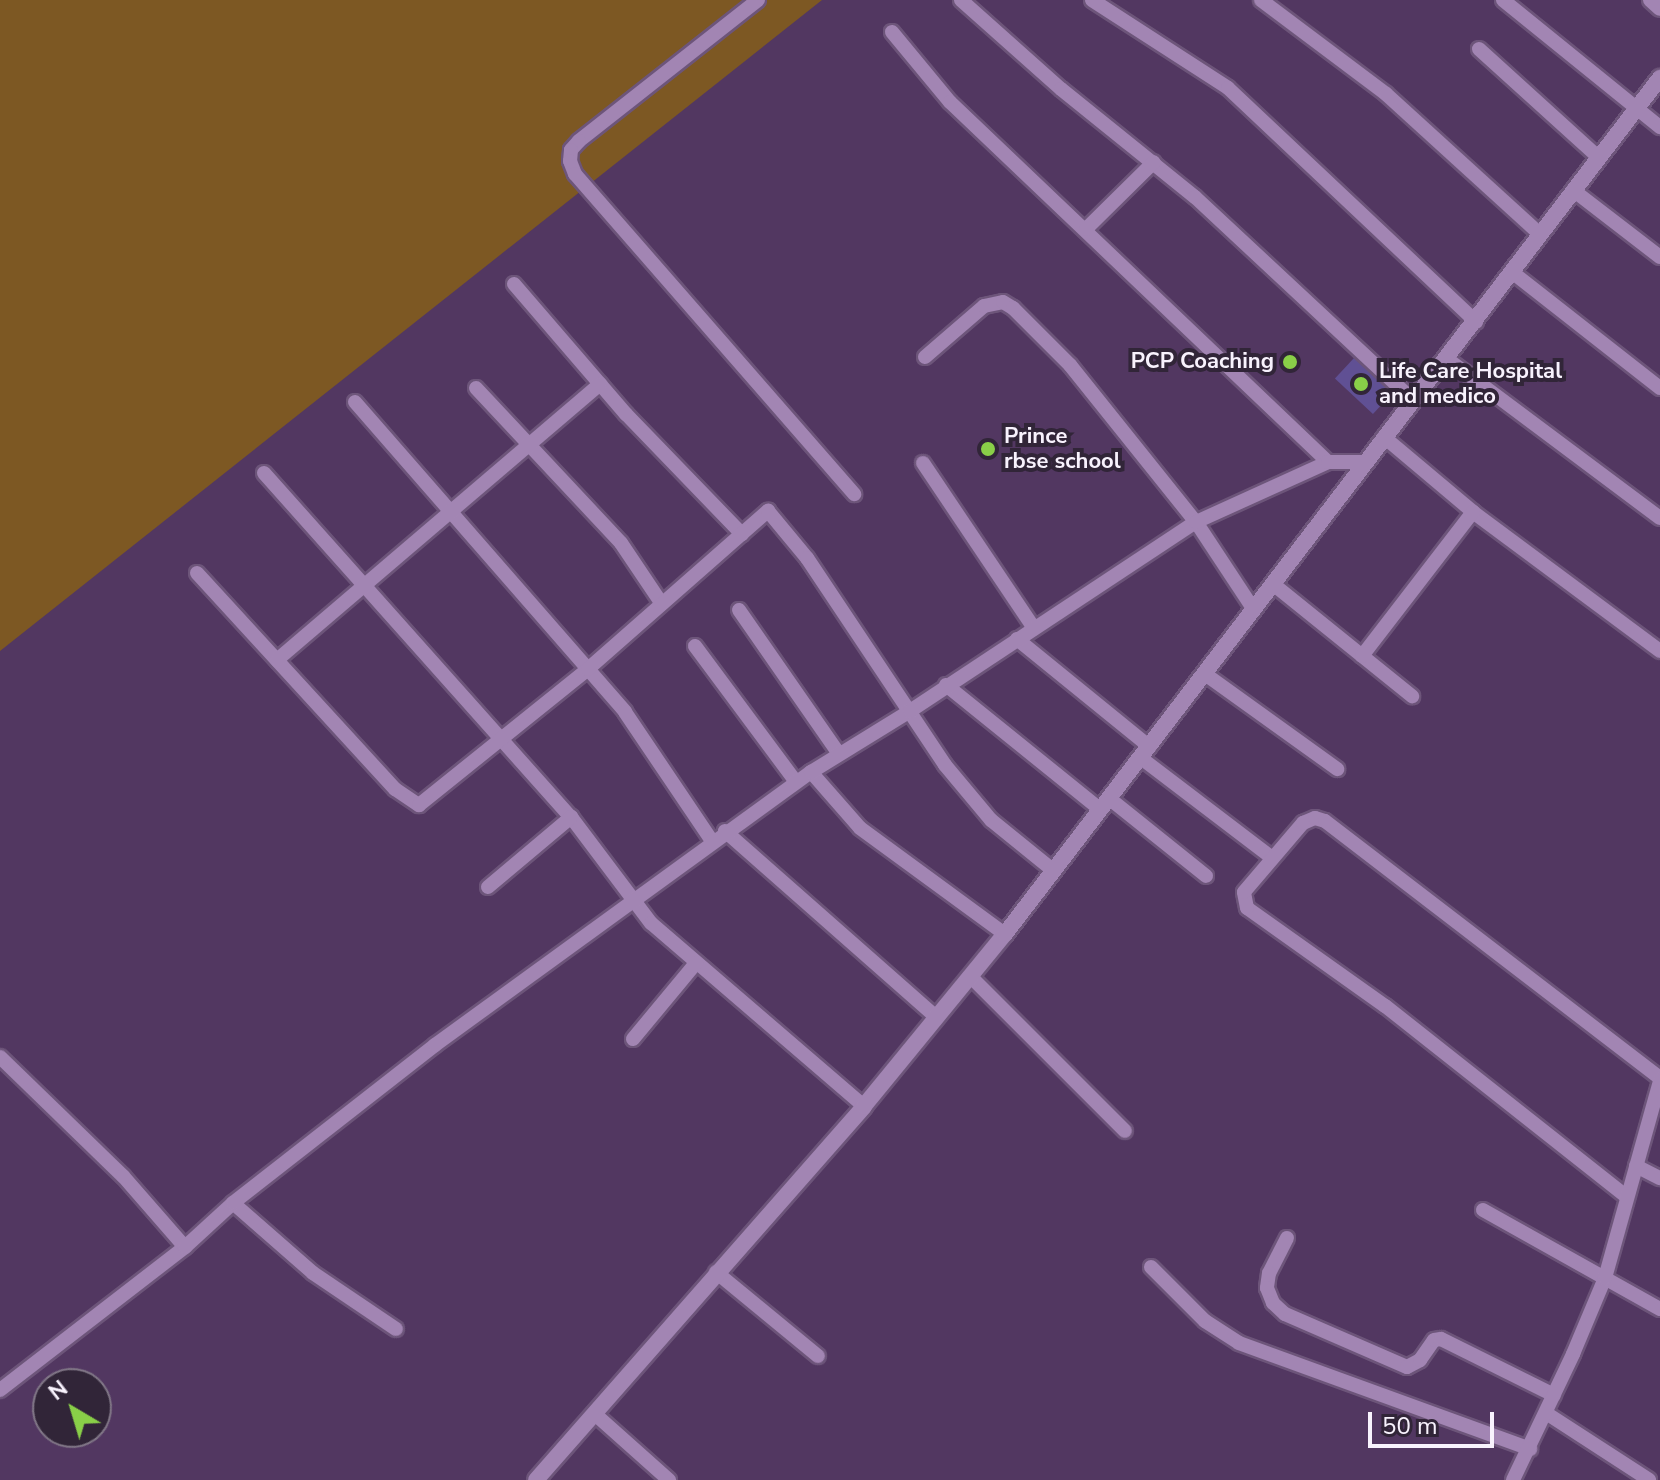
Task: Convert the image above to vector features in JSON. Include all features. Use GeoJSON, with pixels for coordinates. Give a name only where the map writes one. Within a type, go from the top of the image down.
{"type":"FeatureCollection","features":[{"type":"Feature","properties":{"kind":"street"},"geometry":{"type":"LineString","coordinates":[[758,0],[579,141],[571,150],[570,161],[575,174],[854,494]]}},
{"type":"Feature","properties":{"kind":"street"},"geometry":{"type":"LineString","coordinates":[[961,0],[1061,89],[1154,162],[1413,400]]}},
{"type":"Feature","properties":{"kind":"street"},"geometry":{"type":"LineString","coordinates":[[1092,0],[1228,88],[1476,322]]}},
{"type":"Feature","properties":{"kind":"street"},"geometry":{"type":"LineString","coordinates":[[1261,0],[1386,94],[1540,234]]}},
{"type":"Feature","properties":{"kind":"street"},"geometry":{"type":"LineString","coordinates":[[1503,0],[1660,127]]}},
{"type":"Feature","properties":{"kind":"street"},"geometry":{"type":"LineString","coordinates":[[1650,0],[1660,9]]}},
{"type":"Feature","properties":{"kind":"street"},"geometry":{"type":"LineString","coordinates":[[892,32],[950,102],[1328,462]]}},
{"type":"Feature","properties":{"kind":"street"},"geometry":{"type":"LineString","coordinates":[[1479,49],[1598,157]]}},
{"type":"Feature","properties":{"kind":"street"},"geometry":{"type":"LineString","coordinates":[[536,1480],[864,1106],[1005,934],[1660,78]]}},
{"type":"Feature","properties":{"kind":"street"},"geometry":{"type":"LineString","coordinates":[[1086,229],[1154,162]]}},
{"type":"Feature","properties":{"kind":"street"},"geometry":{"type":"LineString","coordinates":[[1573,190],[1660,257]]}},
{"type":"Feature","properties":{"kind":"street"},"geometry":{"type":"LineString","coordinates":[[1512,272],[1660,388]]}},
{"type":"Feature","properties":{"kind":"street"},"geometry":{"type":"LineString","coordinates":[[514,284],[600,384],[742,534]]}},
{"type":"Feature","properties":{"kind":"street"},"geometry":{"type":"LineString","coordinates":[[925,357],[984,306],[1003,302],[1037,328],[1196,522],[1254,610]]}},
{"type":"Feature","properties":{"kind":"street"},"geometry":{"type":"LineString","coordinates":[[1446,358],[1660,518]]}},
{"type":"Feature","properties":{"kind":"street"},"geometry":{"type":"LineString","coordinates":[[277,660],[600,384]]}},
{"type":"Feature","properties":{"kind":"street"},"geometry":{"type":"LineString","coordinates":[[476,388],[621,543],[662,604]]}},
{"type":"Feature","properties":{"kind":"street"},"geometry":{"type":"LineString","coordinates":[[355,402],[639,731],[712,841]]}},
{"type":"Feature","properties":{"kind":"street"},"geometry":{"type":"LineString","coordinates":[[1384,437],[1473,512],[1660,651]]}},
{"type":"Feature","properties":{"kind":"street"},"geometry":{"type":"LineString","coordinates":[[0,1390],[185,1247],[233,1203],[435,1045],[796,782],[910,711],[1196,522],[1328,462],[1365,462]]}},
{"type":"Feature","properties":{"kind":"street"},"geometry":{"type":"LineString","coordinates":[[923,463],[1034,628]]}},
{"type":"Feature","properties":{"kind":"street"},"geometry":{"type":"LineString","coordinates":[[264,473],[571,817],[651,923],[864,1106]]}},
{"type":"Feature","properties":{"kind":"street"},"geometry":{"type":"LineString","coordinates":[[197,573],[412,804],[427,802],[504,740],[768,511],[807,558],[933,749],[991,820],[1054,871]]}},
{"type":"Feature","properties":{"kind":"street"},"geometry":{"type":"LineString","coordinates":[[1362,656],[1473,512]]}},
{"type":"Feature","properties":{"kind":"street"},"geometry":{"type":"LineString","coordinates":[[1273,584],[1412,696]]}},
{"type":"Feature","properties":{"kind":"street"},"geometry":{"type":"LineString","coordinates":[[739,610],[839,754]]}},
{"type":"Feature","properties":{"kind":"street"},"geometry":{"type":"LineString","coordinates":[[1017,639],[1145,753],[1271,857]]}},
{"type":"Feature","properties":{"kind":"street"},"geometry":{"type":"LineString","coordinates":[[695,646],[796,782]]}},
{"type":"Feature","properties":{"kind":"street"},"geometry":{"type":"LineString","coordinates":[[1205,674],[1337,769]]}},
{"type":"Feature","properties":{"kind":"street"},"geometry":{"type":"LineString","coordinates":[[946,685],[1206,876]]}},
{"type":"Feature","properties":{"kind":"street"},"geometry":{"type":"LineString","coordinates":[[811,772],[860,828],[1005,934]]}},
{"type":"Feature","properties":{"kind":"street"},"geometry":{"type":"LineString","coordinates":[[488,887],[571,817]]}},
{"type":"Feature","properties":{"kind":"street"},"geometry":{"type":"LineString","coordinates":[[1513,1480],[1530,1449],[1605,1278],[1660,1079],[1325,821],[1315,818],[1303,823],[1244,892],[1247,908],[1385,1006],[1627,1197]]}},
{"type":"Feature","properties":{"kind":"street"},"geometry":{"type":"LineString","coordinates":[[725,831],[936,1017]]}},
{"type":"Feature","properties":{"kind":"street"},"geometry":{"type":"LineString","coordinates":[[633,1039],[696,963]]}},
{"type":"Feature","properties":{"kind":"street"},"geometry":{"type":"LineString","coordinates":[[970,976],[1125,1131]]}},
{"type":"Feature","properties":{"kind":"street"},"geometry":{"type":"LineString","coordinates":[[0,1057],[131,1184],[185,1247]]}},
{"type":"Feature","properties":{"kind":"street"},"geometry":{"type":"LineString","coordinates":[[1636,1166],[1660,1178]]}},
{"type":"Feature","properties":{"kind":"street"},"geometry":{"type":"LineString","coordinates":[[233,1203],[313,1273],[396,1329]]}},
{"type":"Feature","properties":{"kind":"street"},"geometry":{"type":"LineString","coordinates":[[1483,1210],[1660,1309]]}},
{"type":"Feature","properties":{"kind":"street"},"geometry":{"type":"LineString","coordinates":[[1287,1238],[1269,1273],[1267,1288],[1273,1303],[1285,1314],[1407,1367],[1414,1366],[1429,1344],[1441,1339],[1554,1395]]}},
{"type":"Feature","properties":{"kind":"street"},"geometry":{"type":"LineString","coordinates":[[1151,1267],[1197,1314],[1239,1343],[1530,1449]]}},
{"type":"Feature","properties":{"kind":"street"},"geometry":{"type":"LineString","coordinates":[[716,1272],[818,1356]]}},
{"type":"Feature","properties":{"kind":"street"},"geometry":{"type":"LineString","coordinates":[[1546,1413],[1644,1479]]}},
{"type":"Feature","properties":{"kind":"street"},"geometry":{"type":"LineString","coordinates":[[596,1415],[669,1480]]}},
{"type":"Feature","properties":{"kind":"shaded area"},"geometry":{"type":"Polygon","coordinates":[[[0,0],[822,0],[0,651],[0,0]]]}},
{"type":"Feature","properties":{"kind":"building"},"geometry":{"type":"Polygon","coordinates":[[[1354,358],[1392,393],[1373,414],[1335,378],[1354,358]]]}},
{"type":"Feature","properties":{"kind":"place","name":"PCP Coaching"},"geometry":{"type":"Point","coordinates":[1290,362]}},
{"type":"Feature","properties":{"kind":"place","name":"Life Care Hospital and medico"},"geometry":{"type":"Point","coordinates":[1361,384]}},
{"type":"Feature","properties":{"kind":"place","name":"Prince rbse school"},"geometry":{"type":"Point","coordinates":[988,449]}}]}
